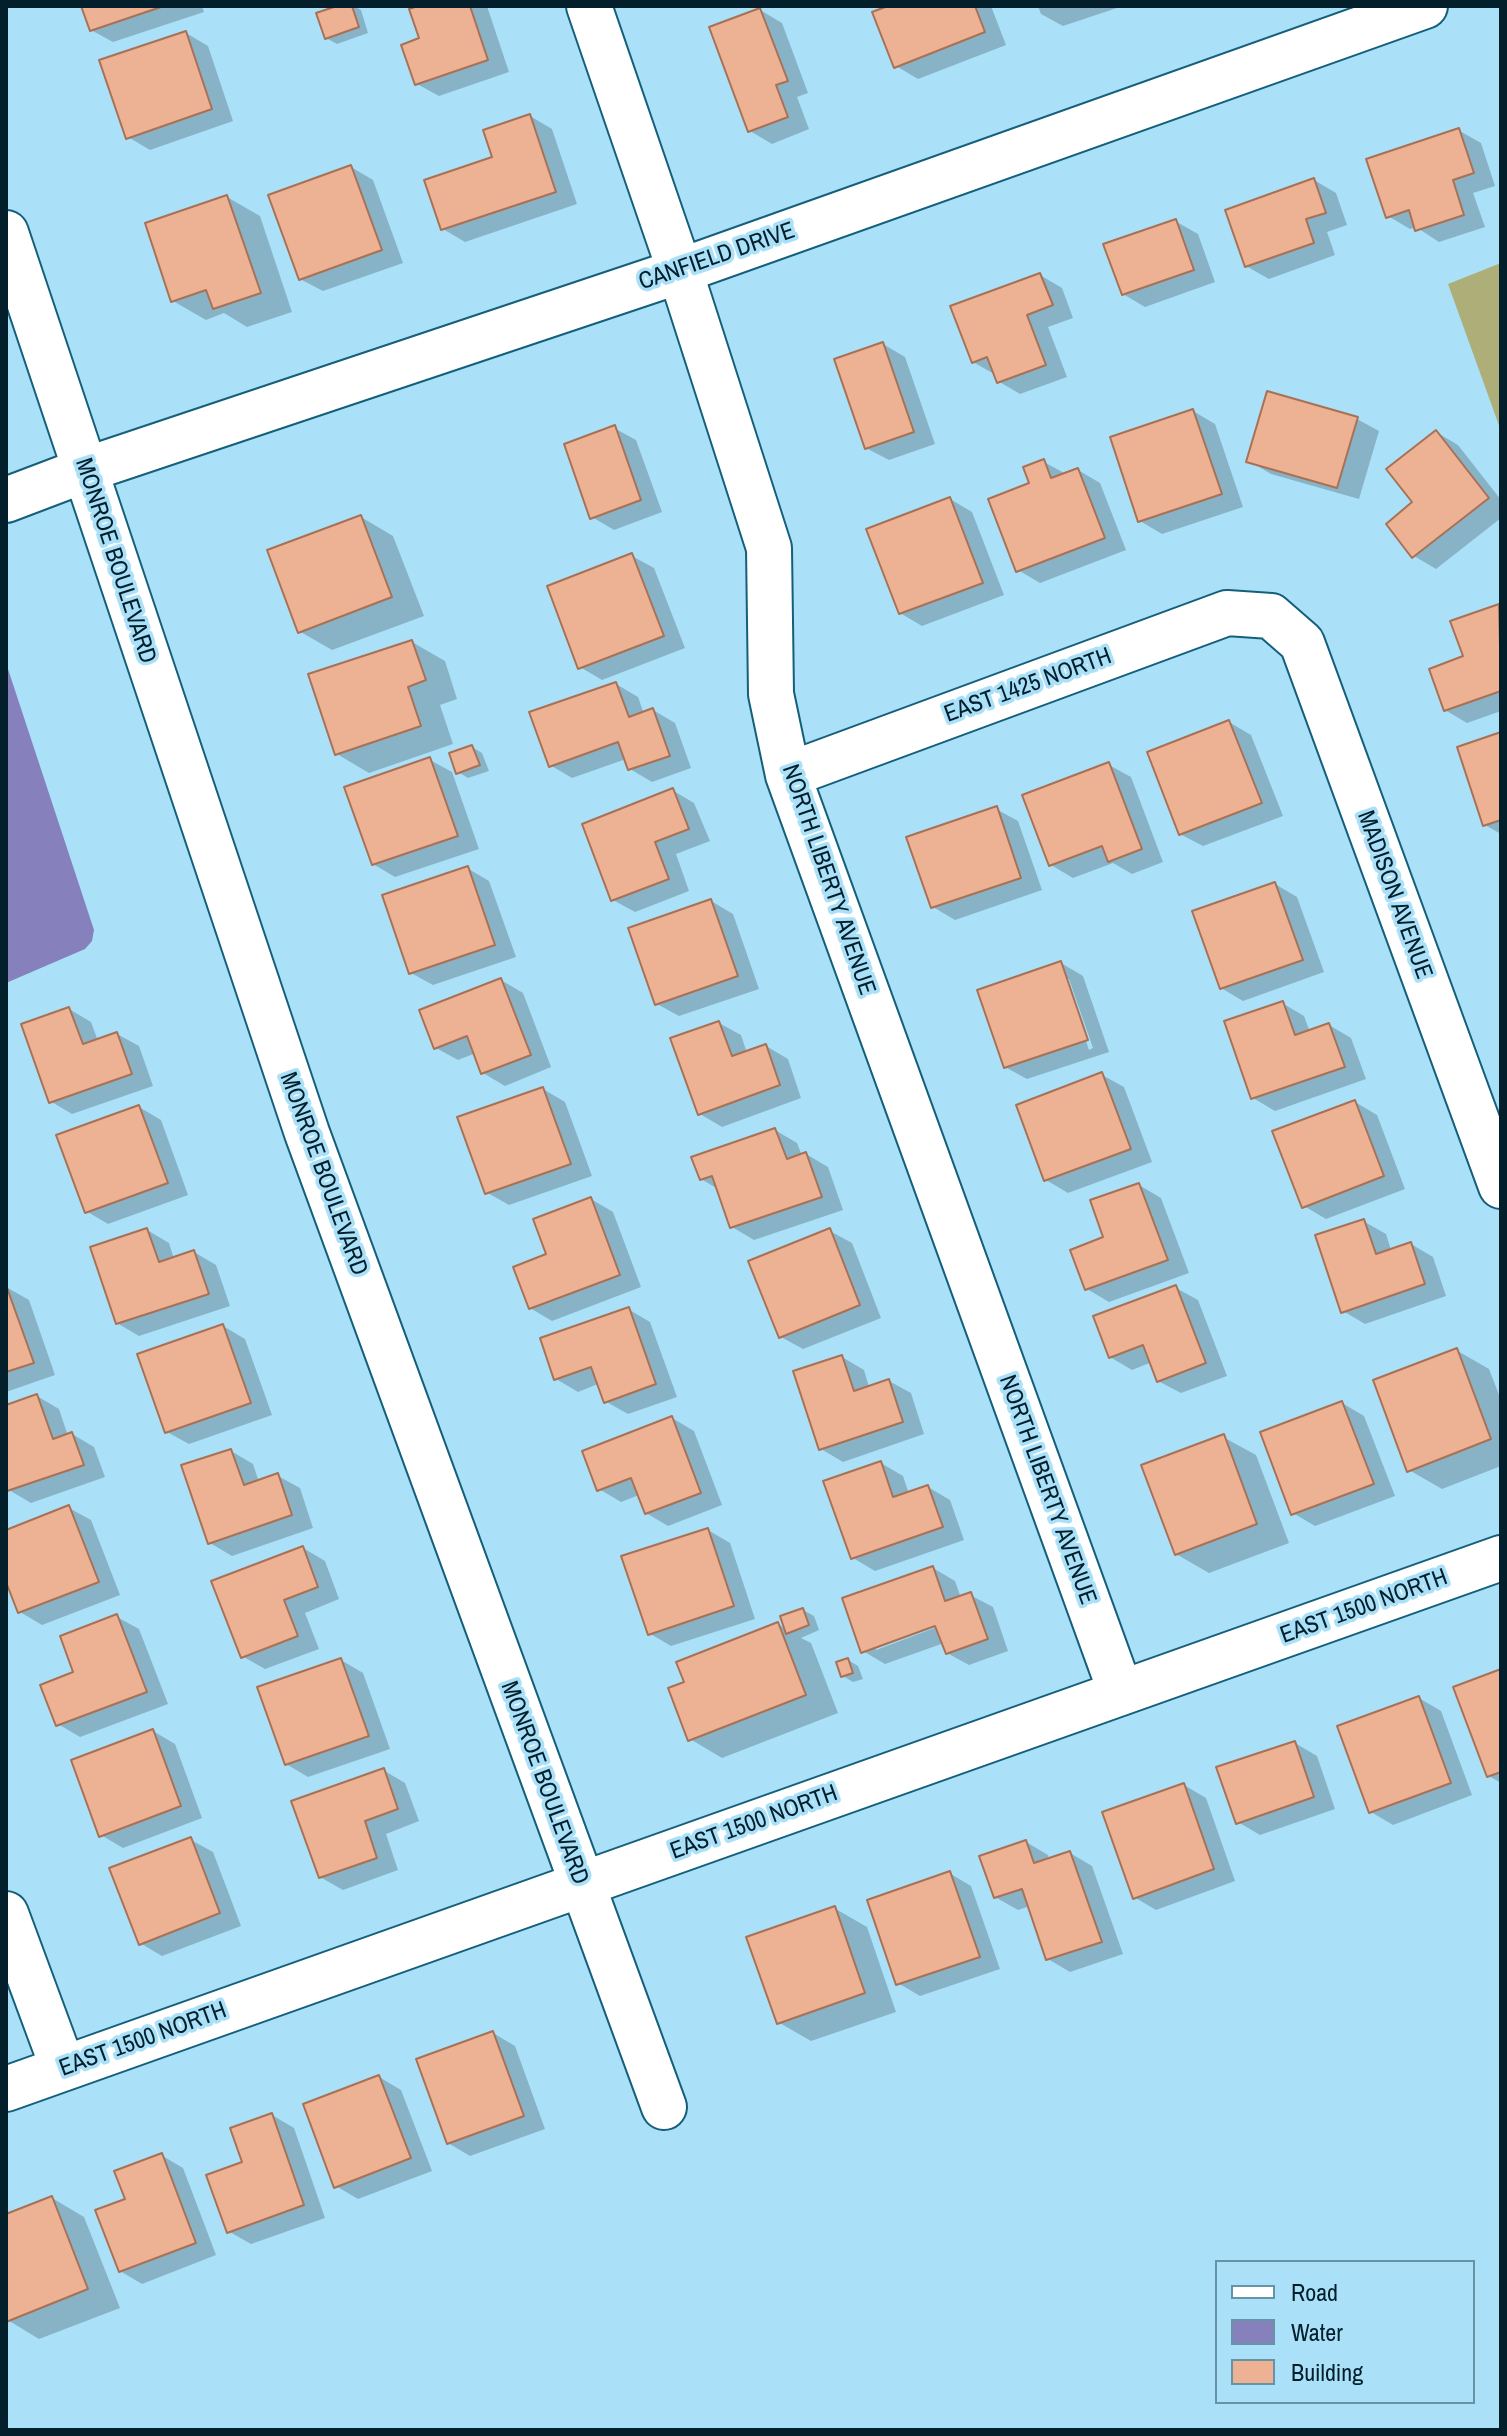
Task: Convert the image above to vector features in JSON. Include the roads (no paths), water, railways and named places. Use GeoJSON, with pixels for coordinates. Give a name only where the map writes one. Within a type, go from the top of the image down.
{"type":"FeatureCollection","features":[{"type":"Feature","properties":{"kind":"street","name":"NORTH LIBERTY AVENUE"},"geometry":{"type":"LineString","coordinates":[[589,6],[680,271],[769,548],[771,694],[788,775],[1121,1693]]}},
{"type":"Feature","properties":{"kind":"street","name":"CANFIELD DRIVE"},"geometry":{"type":"LineString","coordinates":[[6,500],[85,470],[680,271],[1425,6]]}},
{"type":"Feature","properties":{"kind":"street","name":"MONROE BOULEVARD"},"geometry":{"type":"LineString","coordinates":[[6,233],[307,1133],[664,2107]]}},
{"type":"Feature","properties":{"kind":"street","name":"EAST 1425 NORTH"},"geometry":{"type":"LineString","coordinates":[[788,775],[1227,613],[1271,616]]}},
{"type":"Feature","properties":{"kind":"street","name":"MADISON AVENUE"},"geometry":{"type":"LineString","coordinates":[[1271,616],[1302,643],[1501,1186]]}},
{"type":"Feature","properties":{"kind":"street","name":"EAST 1500 NORTH"},"geometry":{"type":"LineString","coordinates":[[6,2089],[1501,1558]]}},
{"type":"Feature","properties":{"kind":"street"},"geometry":{"type":"LineString","coordinates":[[6,1914],[63,2068]]}},
{"type":"Feature","properties":{"kind":"water"},"geometry":{"type":"Polygon","coordinates":[[[6,663],[94,930],[92,941],[85,949],[6,983],[6,663]]]}}]}
